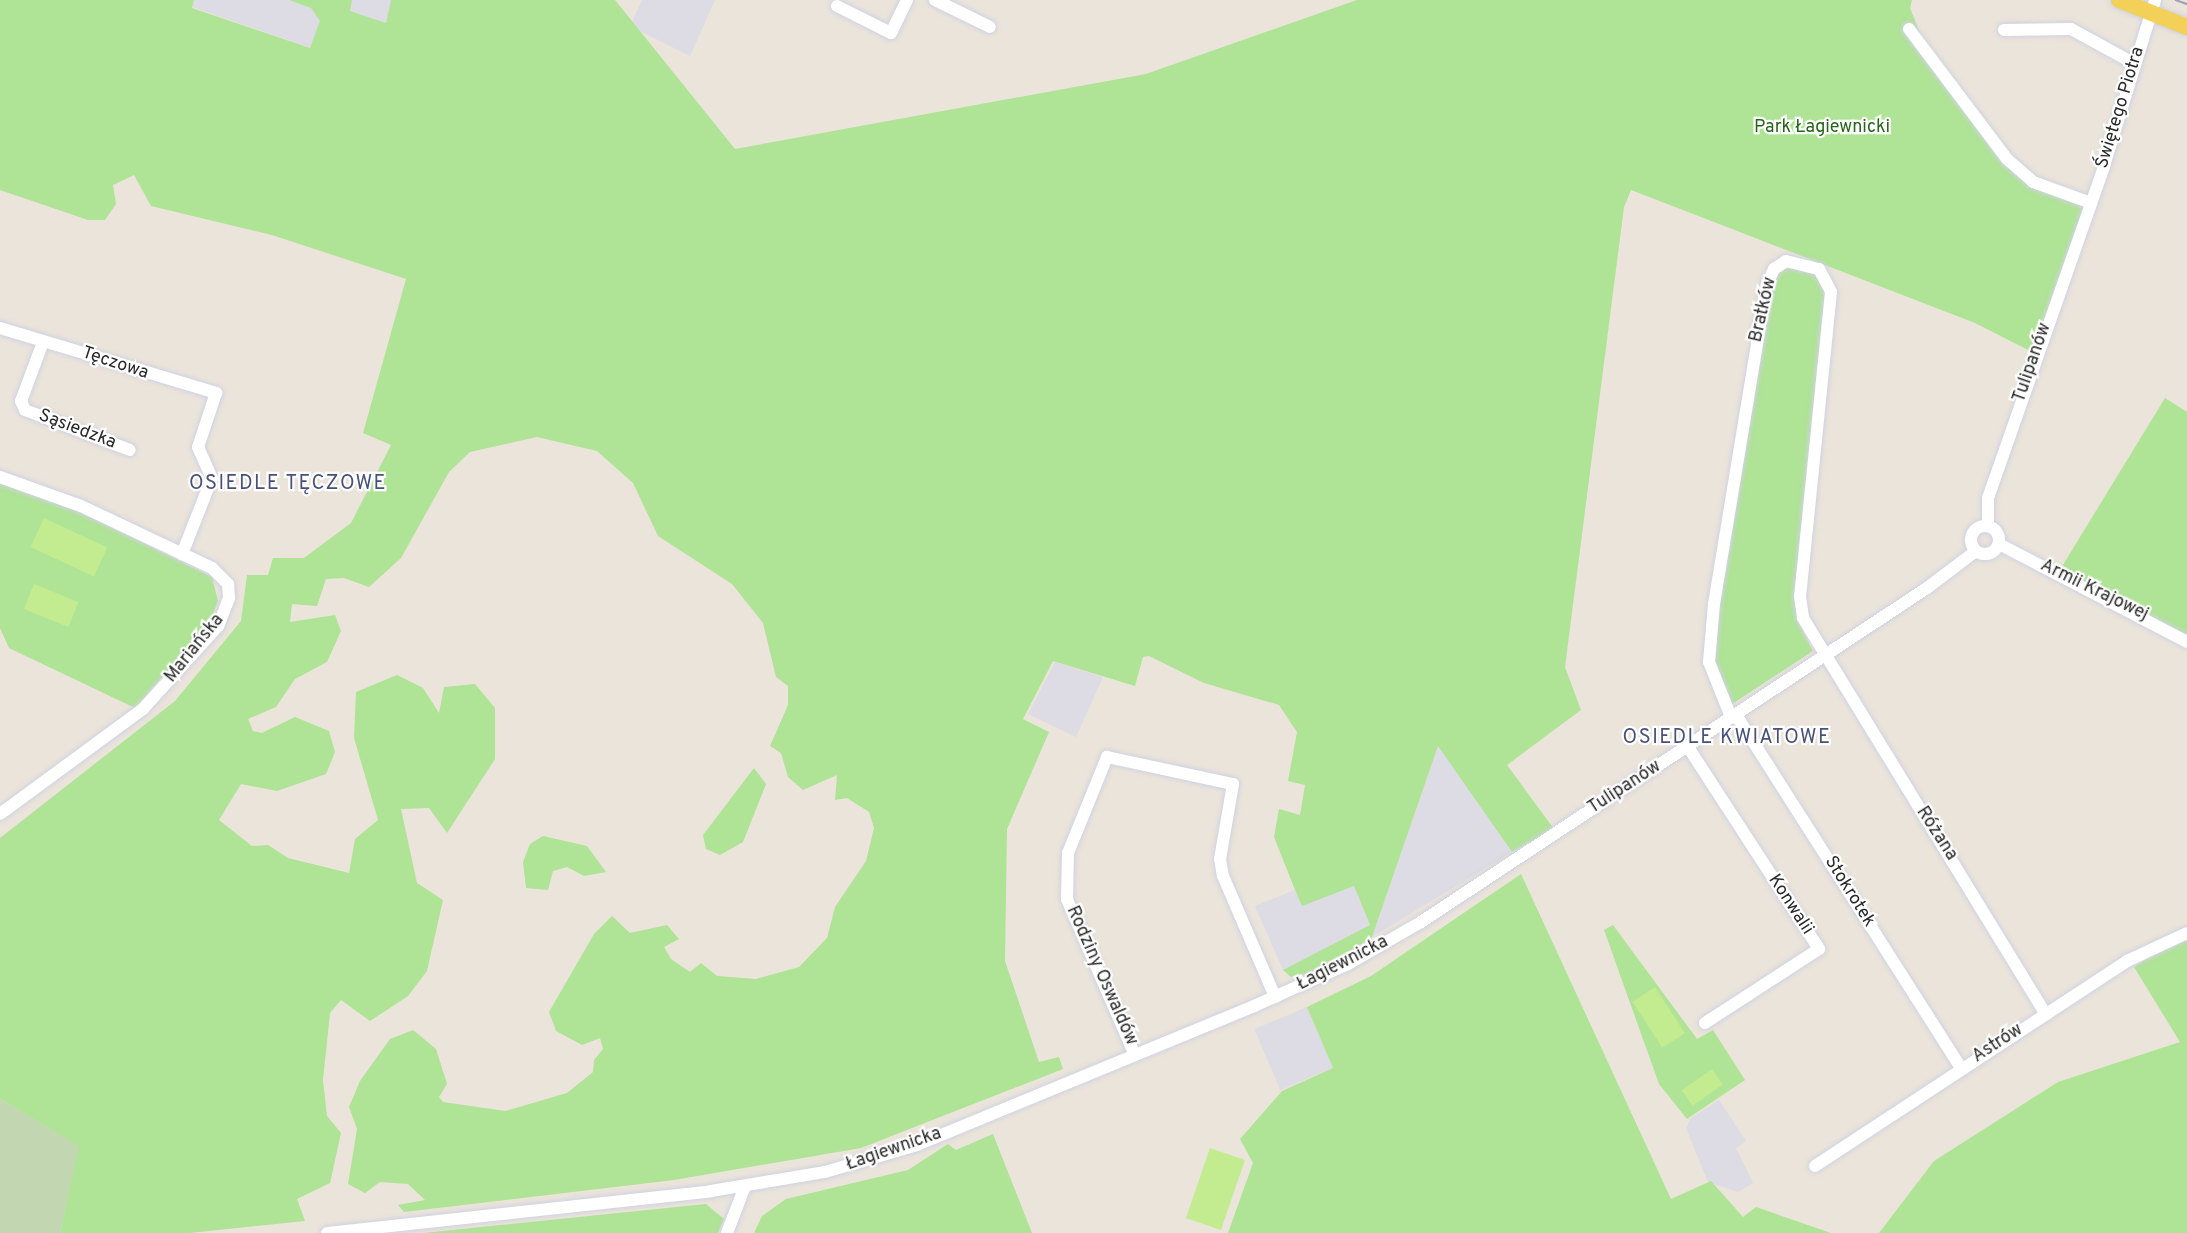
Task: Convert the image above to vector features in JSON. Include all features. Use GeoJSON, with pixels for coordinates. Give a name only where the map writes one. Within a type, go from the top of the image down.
{"type":"FeatureCollection","features":[{"type":"Feature","properties":{"kind":"main road"},"geometry":{"type":"LineString","coordinates":[[2119,0],[2153,6],[2187,27]]}},
{"type":"Feature","properties":{"kind":"street"},"geometry":{"type":"LineString","coordinates":[[837,6],[891,33],[907,0]]}},
{"type":"Feature","properties":{"kind":"street"},"geometry":{"type":"LineString","coordinates":[[934,0],[990,27]]}},
{"type":"Feature","properties":{"kind":"street","name":"Świętego Piotra"},"geometry":{"type":"LineString","coordinates":[[2091,203],[2133,63],[2153,6]]}},
{"type":"Feature","properties":{"kind":"street"},"geometry":{"type":"LineString","coordinates":[[1909,29],[2007,159],[2033,182],[2091,203]]}},
{"type":"Feature","properties":{"kind":"street"},"geometry":{"type":"LineString","coordinates":[[2004,30],[2071,29],[2133,63]]}},
{"type":"Feature","properties":{"kind":"street","name":"Tulipanów"},"geometry":{"type":"LineString","coordinates":[[1988,526],[1988,498],[2091,203]]}},
{"type":"Feature","properties":{"kind":"street","name":"Bratków"},"geometry":{"type":"LineString","coordinates":[[1735,716],[1714,676],[1708,649],[1767,284],[1774,269],[1786,261],[1812,265],[1830,285],[1800,596],[1806,627],[1824,657]]}},
{"type":"Feature","properties":{"kind":"street","name":"Tęczowa"},"geometry":{"type":"LineString","coordinates":[[0,328],[216,393],[198,447],[212,477],[182,554]]}},
{"type":"Feature","properties":{"kind":"street","name":"Sąsiedzka"},"geometry":{"type":"LineString","coordinates":[[42,342],[21,401],[25,410],[130,450]]}},
{"type":"Feature","properties":{"kind":"street","name":"Mariańska"},"geometry":{"type":"LineString","coordinates":[[0,477],[70,501],[182,554],[228,584],[226,612],[218,626],[136,715],[0,814]]}},
{"type":"Feature","properties":{"kind":"street"},"geometry":{"type":"LineString","coordinates":[[1988,526],[1998,533],[1999,544],[1986,554],[1976,551],[1973,533],[1988,526]]}},
{"type":"Feature","properties":{"kind":"street","name":"Armii Krajowej"},"geometry":{"type":"LineString","coordinates":[[1999,544],[2187,642]]}},
{"type":"Feature","properties":{"kind":"street","name":"Tulipanów"},"geometry":{"type":"LineString","coordinates":[[1421,922],[1824,657],[1976,551]]}},
{"type":"Feature","properties":{"kind":"street","name":"Różana"},"geometry":{"type":"LineString","coordinates":[[1824,657],[2046,1014]]}},
{"type":"Feature","properties":{"kind":"street","name":"Stokrotek"},"geometry":{"type":"LineString","coordinates":[[1735,716],[1961,1068]]}},
{"type":"Feature","properties":{"kind":"street","name":"Konwalii"},"geometry":{"type":"LineString","coordinates":[[1688,747],[1819,949],[1705,1023]]}},
{"type":"Feature","properties":{"kind":"street","name":"Rodziny Oswaldów"},"geometry":{"type":"LineString","coordinates":[[1135,1055],[1076,929],[1064,873],[1075,831],[1107,757],[1233,784],[1220,860],[1223,876],[1275,997]]}},
{"type":"Feature","properties":{"kind":"street","name":"Łagiewnicka"},"geometry":{"type":"LineString","coordinates":[[327,1233],[745,1186],[883,1156],[1275,997],[1348,964],[1421,922]]}},
{"type":"Feature","properties":{"kind":"street","name":"Astrów"},"geometry":{"type":"LineString","coordinates":[[1815,1166],[2127,961],[2187,933]]}},
{"type":"Feature","properties":{"kind":"street"},"geometry":{"type":"LineString","coordinates":[[727,1233],[745,1186]]}},
{"type":"Feature","properties":{"kind":"shaded area"},"geometry":{"type":"Polygon","coordinates":[[[194,0],[289,0],[311,8],[321,21],[311,48],[192,7],[194,0]]]}},
{"type":"Feature","properties":{"kind":"shaded area"},"geometry":{"type":"Polygon","coordinates":[[[352,0],[391,0],[386,23],[349,11],[352,0]]]}},
{"type":"Feature","properties":{"kind":"shaded area"},"geometry":{"type":"Polygon","coordinates":[[[642,0],[715,0],[690,56],[638,30],[632,22],[642,0]]]}},
{"type":"Feature","properties":{"kind":"shaded area"},"geometry":{"type":"Polygon","coordinates":[[[1055,662],[1103,677],[1076,737],[1028,714],[1055,662]]]}},
{"type":"Feature","properties":{"kind":"shaded area"},"geometry":{"type":"Polygon","coordinates":[[[1438,746],[1512,852],[1372,937],[1376,926],[1438,746]]]}},
{"type":"Feature","properties":{"kind":"shaded area"},"geometry":{"type":"Polygon","coordinates":[[[1354,886],[1370,926],[1283,970],[1255,906],[1295,890],[1302,905],[1354,886]]]}},
{"type":"Feature","properties":{"kind":"shaded area"},"geometry":{"type":"Polygon","coordinates":[[[1307,1007],[1333,1068],[1280,1090],[1255,1029],[1307,1007]]]}},
{"type":"Feature","properties":{"kind":"shaded area"},"geometry":{"type":"Polygon","coordinates":[[[1719,1100],[1746,1141],[1736,1148],[1753,1183],[1738,1192],[1708,1182],[1686,1128],[1691,1118],[1719,1100]]]}},
{"type":"Feature","properties":{"kind":"green space","name":"Park Łagiewnicki"},"geometry":{"type":"Polygon","coordinates":[[[0,0],[194,0],[192,8],[310,48],[320,21],[311,8],[289,0],[352,0],[350,11],[386,23],[391,0],[615,0],[735,149],[1146,74],[1357,0],[1912,0],[1910,8],[1934,68],[2029,177],[2091,203],[2036,354],[1975,323],[1631,190],[1624,207],[1565,667],[1581,710],[1507,765],[1554,829],[1512,852],[1438,746],[1372,937],[1320,971],[1291,977],[1283,970],[1370,925],[1354,886],[1302,906],[1295,890],[1274,837],[1279,809],[1300,815],[1305,785],[1288,781],[1297,732],[1279,705],[1204,683],[1149,656],[1143,657],[1135,686],[1053,661],[1023,719],[1049,732],[1007,829],[1005,961],[1039,1062],[1059,1057],[1063,1069],[861,1148],[674,1180],[404,1212],[398,1205],[425,1200],[408,1184],[380,1182],[365,1193],[348,1184],[357,1129],[349,1107],[360,1081],[390,1039],[413,1030],[436,1049],[447,1084],[439,1097],[443,1102],[505,1111],[567,1093],[593,1072],[594,1060],[603,1049],[600,1038],[582,1045],[556,1031],[549,1012],[594,934],[612,916],[630,933],[667,925],[679,939],[664,947],[671,959],[690,972],[701,963],[717,976],[756,979],[799,967],[827,938],[835,907],[866,861],[874,828],[869,812],[847,798],[835,800],[837,775],[803,790],[788,777],[781,753],[770,746],[788,705],[788,686],[776,677],[763,623],[732,584],[658,536],[633,483],[597,451],[537,437],[470,452],[449,472],[401,558],[369,587],[344,578],[326,579],[317,606],[292,604],[290,622],[335,615],[341,631],[327,662],[295,679],[276,707],[248,719],[253,731],[262,733],[295,717],[329,731],[335,752],[326,774],[277,791],[241,784],[219,820],[252,846],[268,845],[288,858],[349,873],[355,839],[378,820],[354,738],[356,692],[397,675],[423,688],[439,713],[444,687],[475,684],[495,708],[495,759],[447,833],[429,808],[401,809],[417,883],[443,900],[427,971],[408,996],[370,1021],[341,1000],[330,1013],[323,1080],[327,1116],[341,1133],[330,1183],[297,1199],[305,1221],[190,1233],[60,1233],[78,1146],[0,1099],[0,838],[175,701],[241,621],[247,575],[268,575],[273,558],[304,558],[351,523],[391,445],[363,433],[406,279],[272,235],[151,206],[134,175],[113,185],[116,204],[105,220],[88,220],[0,190],[0,0]]]}},
{"type":"Feature","properties":{"kind":"green space"},"geometry":{"type":"Polygon","coordinates":[[[1803,262],[1830,285],[1803,618],[1803,632],[1813,651],[1732,704],[1709,662],[1774,269],[1803,262]]]}},
{"type":"Feature","properties":{"kind":"green space"},"geometry":{"type":"Polygon","coordinates":[[[2165,398],[2187,412],[2187,642],[2058,573],[2165,398]]]}},
{"type":"Feature","properties":{"kind":"green space"},"geometry":{"type":"Polygon","coordinates":[[[0,483],[80,512],[212,577],[218,601],[210,622],[135,708],[9,648],[0,628],[0,483]]]}},
{"type":"Feature","properties":{"kind":"green space"},"geometry":{"type":"Polygon","coordinates":[[[44,518],[107,548],[94,577],[30,547],[44,518]]]}},
{"type":"Feature","properties":{"kind":"green space"},"geometry":{"type":"Polygon","coordinates":[[[34,584],[79,602],[68,627],[24,609],[34,584]]]}},
{"type":"Feature","properties":{"kind":"green space"},"geometry":{"type":"Polygon","coordinates":[[[754,768],[766,784],[743,842],[720,855],[706,849],[703,835],[754,768]]]}},
{"type":"Feature","properties":{"kind":"green space"},"geometry":{"type":"Polygon","coordinates":[[[543,836],[587,846],[606,872],[584,876],[567,867],[553,871],[548,890],[526,888],[523,862],[530,844],[543,836]]]}},
{"type":"Feature","properties":{"kind":"green space"},"geometry":{"type":"Polygon","coordinates":[[[1521,874],[1671,1199],[1711,1181],[1743,1217],[1756,1207],[1831,1233],[1228,1233],[1253,1163],[1240,1139],[1282,1091],[1333,1068],[1307,1007],[1371,976],[1521,874]]]}},
{"type":"Feature","properties":{"kind":"green space"},"geometry":{"type":"Polygon","coordinates":[[[1613,925],[1697,1039],[1713,1030],[1745,1080],[1687,1119],[1659,1084],[1604,930],[1613,925]]]}},
{"type":"Feature","properties":{"kind":"green space"},"geometry":{"type":"Polygon","coordinates":[[[2187,933],[2187,1233],[1879,1233],[1934,1161],[2058,1082],[2180,1042],[2134,967],[2187,933]]]}},
{"type":"Feature","properties":{"kind":"green space"},"geometry":{"type":"Polygon","coordinates":[[[1655,987],[1685,1033],[1662,1048],[1632,1002],[1655,987]]]}},
{"type":"Feature","properties":{"kind":"green space"},"geometry":{"type":"Polygon","coordinates":[[[1712,1069],[1723,1085],[1693,1106],[1682,1090],[1712,1069]]]}},
{"type":"Feature","properties":{"kind":"green space"},"geometry":{"type":"Polygon","coordinates":[[[0,1099],[79,1146],[60,1233],[0,1233],[0,1099]]]}},
{"type":"Feature","properties":{"kind":"green space"},"geometry":{"type":"Polygon","coordinates":[[[993,1134],[1032,1233],[754,1233],[762,1216],[786,1199],[908,1170],[948,1144],[956,1150],[993,1134]]]}},
{"type":"Feature","properties":{"kind":"green space"},"geometry":{"type":"Polygon","coordinates":[[[1210,1148],[1245,1160],[1221,1230],[1186,1218],[1210,1148]]]}},
{"type":"Feature","properties":{"kind":"green space"},"geometry":{"type":"Polygon","coordinates":[[[706,1204],[724,1219],[718,1233],[423,1233],[706,1204]]]}},
{"type":"Feature","properties":{"kind":"tram line"},"geometry":{"type":"LineString","coordinates":[[2176,0],[2187,4]]}},
{"type":"Feature","properties":{"kind":"district","name":"OSIEDLE TĘCZOWE"},"geometry":{"type":"Point","coordinates":[288,484]}},
{"type":"Feature","properties":{"kind":"district","name":"OSIEDLE KWIATOWE"},"geometry":{"type":"Point","coordinates":[1727,738]}}]}
